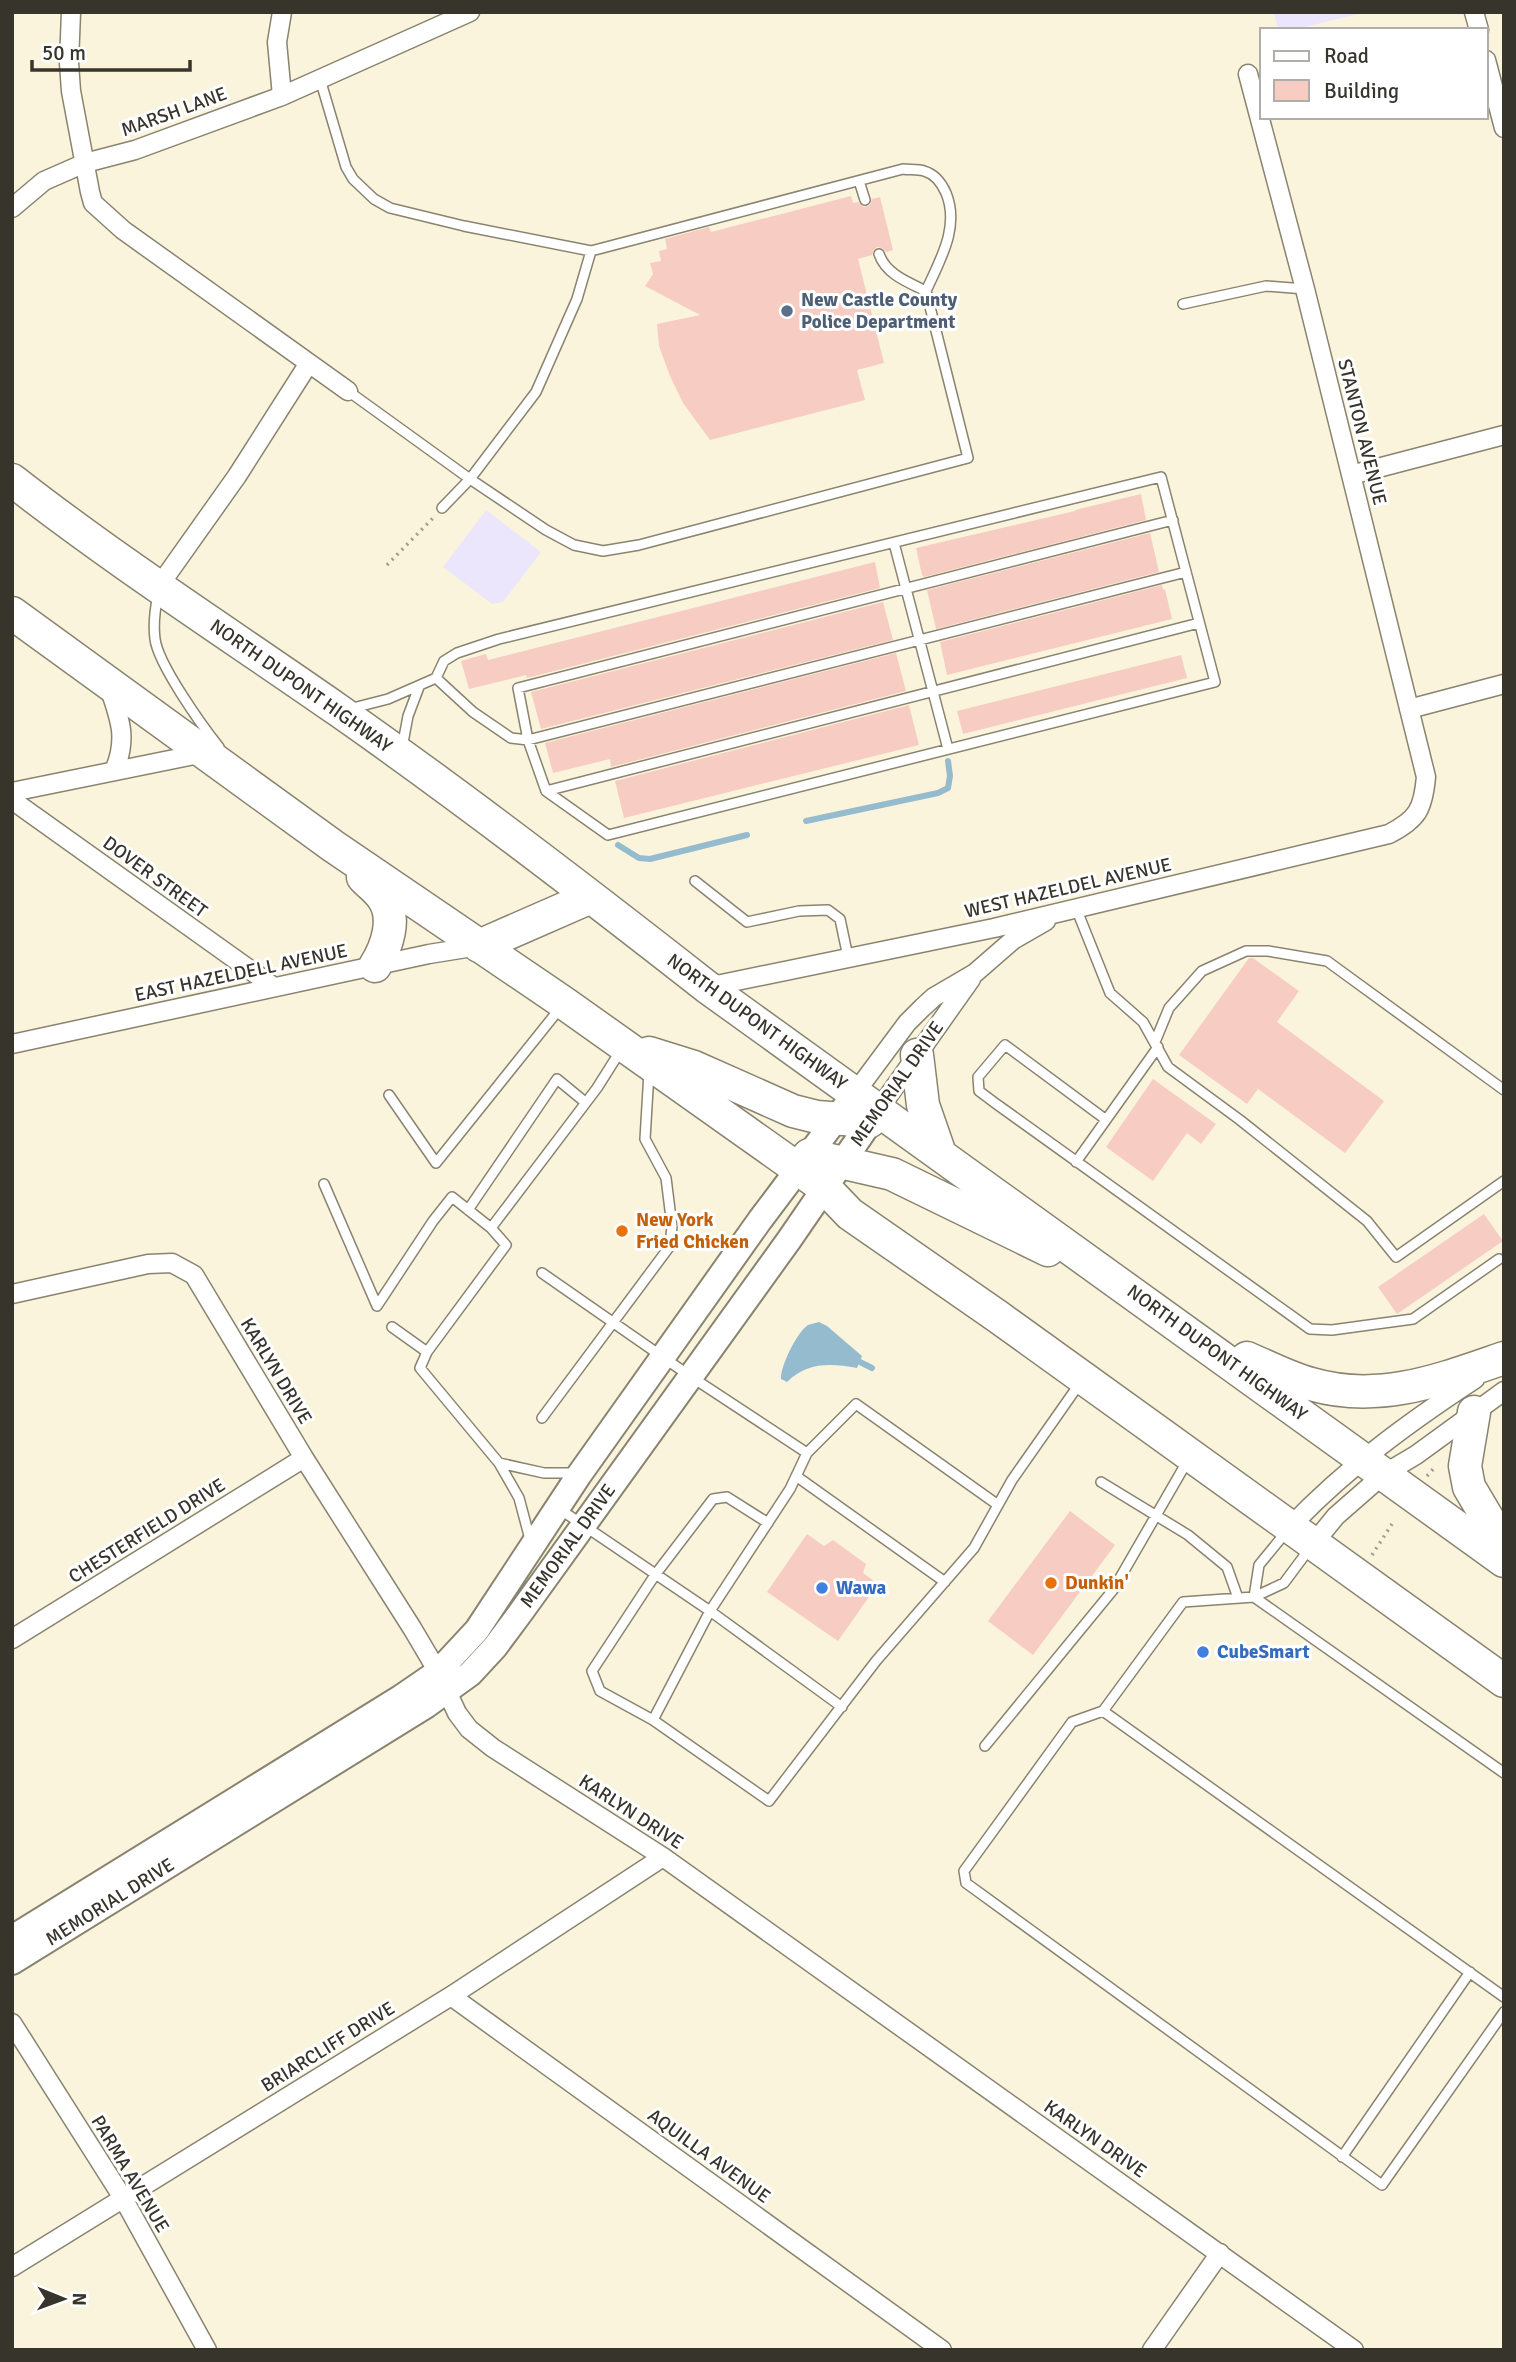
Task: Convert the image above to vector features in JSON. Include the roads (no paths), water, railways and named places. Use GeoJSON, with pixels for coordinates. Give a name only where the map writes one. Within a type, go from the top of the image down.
{"type":"FeatureCollection","features":[{"type":"Feature","properties":{"kind":"highway","name":"NORTH DUPONT HIGHWAY"},"geometry":{"type":"LineString","coordinates":[[14,482],[401,756],[868,1108],[940,1154],[1504,1561]]}},
{"type":"Feature","properties":{"kind":"highway"},"geometry":{"type":"LineString","coordinates":[[12,613],[333,846],[649,1064],[803,1163],[850,1214],[1504,1681]]}},
{"type":"Feature","properties":{"kind":"highway"},"geometry":{"type":"LineString","coordinates":[[333,846],[384,899],[390,924],[383,952],[375,966]]}},
{"type":"Feature","properties":{"kind":"highway"},"geometry":{"type":"LineString","coordinates":[[479,946],[591,897]]}},
{"type":"Feature","properties":{"kind":"highway"},"geometry":{"type":"LineString","coordinates":[[624,1045],[694,1067],[793,1111],[837,1118],[868,1108]]}},
{"type":"Feature","properties":{"kind":"highway"},"geometry":{"type":"LineString","coordinates":[[917,1055],[923,1105],[940,1154]]}},
{"type":"Feature","properties":{"kind":"highway"},"geometry":{"type":"LineString","coordinates":[[803,1163],[843,1161],[892,1174],[1131,1291]]}},
{"type":"Feature","properties":{"kind":"highway"},"geometry":{"type":"LineString","coordinates":[[1193,1335],[1308,1383],[1361,1392],[1409,1388],[1504,1359]]}},
{"type":"Feature","properties":{"kind":"highway"},"geometry":{"type":"LineString","coordinates":[[1474,1412],[1465,1453],[1466,1476],[1475,1499],[1504,1546]]}},
{"type":"Feature","properties":{"kind":"street"},"geometry":{"type":"LineString","coordinates":[[71,12],[70,81],[93,203],[123,230],[348,391]]}},
{"type":"Feature","properties":{"kind":"street"},"geometry":{"type":"LineString","coordinates":[[282,12],[277,42],[282,96]]}},
{"type":"Feature","properties":{"kind":"street","name":"MARSH LANE"},"geometry":{"type":"LineString","coordinates":[[12,208],[44,181],[85,163],[135,150],[282,96],[470,12]]}},
{"type":"Feature","properties":{"kind":"street"},"geometry":{"type":"LineString","coordinates":[[1488,68],[1504,128]]}},
{"type":"Feature","properties":{"kind":"street","name":"STANTON AVENUE"},"geometry":{"type":"LineString","coordinates":[[1248,74],[1305,289],[1426,777],[1423,802]]}},
{"type":"Feature","properties":{"kind":"street"},"geometry":{"type":"LineString","coordinates":[[159,586],[237,476],[309,363]]}},
{"type":"Feature","properties":{"kind":"street"},"geometry":{"type":"LineString","coordinates":[[1350,475],[1504,435]]}},
{"type":"Feature","properties":{"kind":"street"},"geometry":{"type":"LineString","coordinates":[[108,684],[122,736],[121,755],[114,771]]}},
{"type":"Feature","properties":{"kind":"street"},"geometry":{"type":"LineString","coordinates":[[1409,709],[1504,684]]}},
{"type":"Feature","properties":{"kind":"street"},"geometry":{"type":"LineString","coordinates":[[12,792],[204,753]]}},
{"type":"Feature","properties":{"kind":"street","name":"DOVER STREET"},"geometry":{"type":"LineString","coordinates":[[12,800],[274,987]]}},
{"type":"Feature","properties":{"kind":"street","name":"WEST HAZELDEL AVENUE"},"geometry":{"type":"LineString","coordinates":[[707,987],[995,928],[1389,834],[1409,824],[1423,802]]}},
{"type":"Feature","properties":{"kind":"street","name":"MEMORIAL DRIVE"},"geometry":{"type":"LineString","coordinates":[[12,1938],[442,1682],[470,1674],[495,1647],[825,1188],[843,1161],[907,1023],[934,997],[975,973],[1013,940],[1072,908]]}},
{"type":"Feature","properties":{"kind":"street","name":"EAST HAZELDELL AVENUE"},"geometry":{"type":"LineString","coordinates":[[12,1044],[479,946]]}},
{"type":"Feature","properties":{"kind":"street","name":"MEMORIAL DRIVE"},"geometry":{"type":"LineString","coordinates":[[868,1108],[917,1055],[975,973]]}},
{"type":"Feature","properties":{"kind":"street","name":"MEMORIAL DRIVE"},"geometry":{"type":"LineString","coordinates":[[12,1962],[442,1682],[580,1473],[760,1220],[837,1118]]}},
{"type":"Feature","properties":{"kind":"street","name":"KARLYN DRIVE"},"geometry":{"type":"LineString","coordinates":[[12,1294],[148,1264],[172,1264],[194,1275],[304,1458],[412,1628],[457,1713],[469,1729],[493,1748],[663,1857],[1354,2350]]}},
{"type":"Feature","properties":{"kind":"street"},"geometry":{"type":"LineString","coordinates":[[1302,1536],[1336,1516],[1404,1426],[1504,1359]]}},
{"type":"Feature","properties":{"kind":"street"},"geometry":{"type":"LineString","coordinates":[[1302,1536],[1325,1491],[1374,1466],[1416,1455],[1504,1391]]}},
{"type":"Feature","properties":{"kind":"street","name":"CHESTERFIELD DRIVE"},"geometry":{"type":"LineString","coordinates":[[12,1639],[304,1458]]}},
{"type":"Feature","properties":{"kind":"street","name":"BRIARCLIFF DRIVE"},"geometry":{"type":"LineString","coordinates":[[12,2267],[451,1996],[663,1857]]}},
{"type":"Feature","properties":{"kind":"street","name":"AQUILLA AVENUE"},"geometry":{"type":"LineString","coordinates":[[451,1996],[942,2350]]}},
{"type":"Feature","properties":{"kind":"street","name":"PARMA AVENUE"},"geometry":{"type":"LineString","coordinates":[[12,2023],[123,2198],[206,2350]]}},
{"type":"Feature","properties":{"kind":"street"},"geometry":{"type":"LineString","coordinates":[[1152,2350],[1220,2253]]}},
{"type":"Feature","properties":{"kind":"lane"},"geometry":{"type":"LineString","coordinates":[[320,79],[346,167],[353,179],[373,199],[390,208],[464,226],[591,251],[903,169],[926,171],[942,183],[951,205],[951,230],[941,260],[926,291],[968,458],[639,545],[603,551],[574,545],[546,530],[470,480],[348,391]]}},
{"type":"Feature","properties":{"kind":"lane"},"geometry":{"type":"LineString","coordinates":[[859,181],[865,200]]}},
{"type":"Feature","properties":{"kind":"lane"},"geometry":{"type":"LineString","coordinates":[[442,508],[470,480],[536,392],[577,299],[591,251]]}},
{"type":"Feature","properties":{"kind":"lane"},"geometry":{"type":"LineString","coordinates":[[879,254],[890,271],[926,291]]}},
{"type":"Feature","properties":{"kind":"lane"},"geometry":{"type":"LineString","coordinates":[[1183,304],[1266,286],[1305,289]]}},
{"type":"Feature","properties":{"kind":"lane"},"geometry":{"type":"LineString","coordinates":[[340,712],[419,687],[436,678],[444,661],[457,653],[499,639],[1161,477],[1214,682],[608,835],[546,791],[528,740],[518,688],[1172,520]]}},
{"type":"Feature","properties":{"kind":"lane"},"geometry":{"type":"LineString","coordinates":[[894,543],[948,749]]}},
{"type":"Feature","properties":{"kind":"lane"},"geometry":{"type":"LineString","coordinates":[[436,678],[483,718],[511,737],[528,740],[1186,572]]}},
{"type":"Feature","properties":{"kind":"lane"},"geometry":{"type":"LineString","coordinates":[[159,586],[154,615],[155,641],[167,669],[212,738],[253,788]]}},
{"type":"Feature","properties":{"kind":"lane"},"geometry":{"type":"LineString","coordinates":[[546,791],[1199,623]]}},
{"type":"Feature","properties":{"kind":"lane"},"geometry":{"type":"LineString","coordinates":[[401,756],[408,716],[419,687]]}},
{"type":"Feature","properties":{"kind":"lane"},"geometry":{"type":"LineString","coordinates":[[695,881],[747,922],[799,911],[828,910],[840,919],[848,957]]}},
{"type":"Feature","properties":{"kind":"lane"},"geometry":{"type":"LineString","coordinates":[[1072,908],[1110,993],[1143,1022],[1167,1067],[1240,1120],[1367,1221],[1396,1257],[1504,1181]]}},
{"type":"Feature","properties":{"kind":"lane"},"geometry":{"type":"LineString","coordinates":[[1076,1162],[1156,1044],[1169,1008],[1202,971],[1246,951],[1268,951],[1327,961],[1504,1090]]}},
{"type":"Feature","properties":{"kind":"lane"},"geometry":{"type":"LineString","coordinates":[[389,1095],[436,1163],[564,1003]]}},
{"type":"Feature","properties":{"kind":"lane"},"geometry":{"type":"LineString","coordinates":[[491,1228],[624,1045]]}},
{"type":"Feature","properties":{"kind":"lane"},"geometry":{"type":"LineString","coordinates":[[1105,1119],[1005,1045],[978,1077],[979,1091],[1310,1329],[1332,1330],[1413,1319],[1499,1259]]}},
{"type":"Feature","properties":{"kind":"lane"},"geometry":{"type":"LineString","coordinates":[[542,1418],[670,1247],[671,1226],[666,1178],[645,1139],[649,1064]]}},
{"type":"Feature","properties":{"kind":"lane"},"geometry":{"type":"LineString","coordinates":[[468,1210],[557,1079],[585,1102]]}},
{"type":"Feature","properties":{"kind":"lane"},"geometry":{"type":"LineString","coordinates":[[324,1184],[377,1306],[452,1197],[491,1228],[506,1245],[427,1352],[420,1368],[499,1463],[519,1498],[532,1548]]}},
{"type":"Feature","properties":{"kind":"lane"},"geometry":{"type":"LineString","coordinates":[[542,1273],[807,1453]]}},
{"type":"Feature","properties":{"kind":"lane"},"geometry":{"type":"LineString","coordinates":[[392,1327],[427,1352]]}},
{"type":"Feature","properties":{"kind":"lane"},"geometry":{"type":"LineString","coordinates":[[768,1523],[727,1497],[713,1499],[655,1575],[592,1671],[600,1690],[653,1720],[769,1801],[876,1661],[974,1548],[1012,1480],[1083,1378]]}},
{"type":"Feature","properties":{"kind":"lane"},"geometry":{"type":"LineString","coordinates":[[653,1720],[710,1611],[768,1523],[807,1453],[856,1404],[998,1505]]}},
{"type":"Feature","properties":{"kind":"lane"},"geometry":{"type":"LineString","coordinates":[[985,1746],[1113,1590],[1191,1456]]}},
{"type":"Feature","properties":{"kind":"lane"},"geometry":{"type":"LineString","coordinates":[[499,1463],[544,1473],[580,1473]]}},
{"type":"Feature","properties":{"kind":"lane"},"geometry":{"type":"LineString","coordinates":[[796,1476],[944,1582]]}},
{"type":"Feature","properties":{"kind":"lane"},"geometry":{"type":"LineString","coordinates":[[1101,1482],[1188,1535],[1227,1567],[1238,1598]]}},
{"type":"Feature","properties":{"kind":"lane"},"geometry":{"type":"LineString","coordinates":[[557,1507],[710,1611],[842,1707]]}},
{"type":"Feature","properties":{"kind":"lane"},"geometry":{"type":"LineString","coordinates":[[1254,1597],[1259,1565],[1302,1536]]}},
{"type":"Feature","properties":{"kind":"lane"},"geometry":{"type":"LineString","coordinates":[[1302,1536],[1284,1583],[1254,1597],[1183,1602],[1103,1711],[1072,1722],[964,1871],[965,1882],[1382,2185],[1504,2012]]}},
{"type":"Feature","properties":{"kind":"lane"},"geometry":{"type":"LineString","coordinates":[[1254,1597],[1504,1773]]}},
{"type":"Feature","properties":{"kind":"lane"},"geometry":{"type":"LineString","coordinates":[[1103,1711],[1504,1997]]}},
{"type":"Feature","properties":{"kind":"lane"},"geometry":{"type":"LineString","coordinates":[[1342,2157],[1470,1972]]}},
{"type":"Feature","properties":{"kind":"water"},"geometry":{"type":"Polygon","coordinates":[[[819,1322],[862,1356],[857,1368],[837,1365],[811,1367],[787,1382],[781,1379],[786,1358],[794,1342],[808,1325],[819,1322]]]}},
{"type":"Feature","properties":{"kind":"waterway"},"geometry":{"type":"LineString","coordinates":[[806,821],[938,793],[948,788],[948,761]]}},
{"type":"Feature","properties":{"kind":"waterway"},"geometry":{"type":"LineString","coordinates":[[618,845],[639,858],[650,859],[747,835]]}},
{"type":"Feature","properties":{"kind":"waterway"},"geometry":{"type":"LineString","coordinates":[[860,1362],[872,1368]]}},
{"type":"Feature","properties":{"kind":"place","name":"New Castle County Police Department"},"geometry":{"type":"Point","coordinates":[787,311]}},
{"type":"Feature","properties":{"kind":"place","name":"New York Fried Chicken"},"geometry":{"type":"Point","coordinates":[622,1231]}},
{"type":"Feature","properties":{"kind":"place","name":"Dunkin'"},"geometry":{"type":"Point","coordinates":[1051,1583]}},
{"type":"Feature","properties":{"kind":"place","name":"Wawa"},"geometry":{"type":"Point","coordinates":[822,1588]}},
{"type":"Feature","properties":{"kind":"place","name":"CubeSmart"},"geometry":{"type":"Point","coordinates":[1203,1652]}}]}
